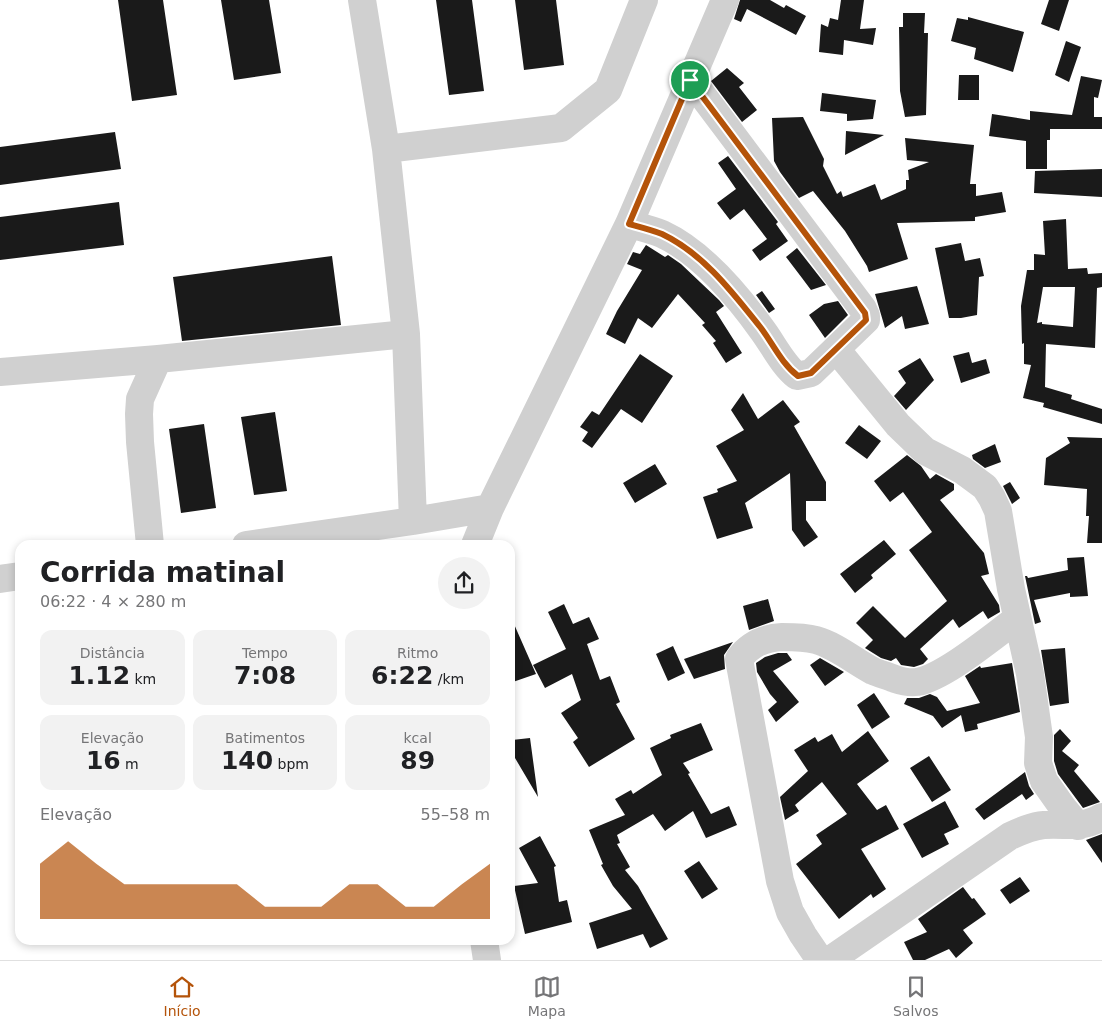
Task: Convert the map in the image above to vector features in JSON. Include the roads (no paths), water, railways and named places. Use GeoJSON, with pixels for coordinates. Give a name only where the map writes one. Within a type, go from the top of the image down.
{"type":"FeatureCollection","features":[{"type":"Feature","properties":{"kind":"street"},"geometry":{"type":"LineString","coordinates":[[362,0],[386,149],[406,334],[413,521]]}},
{"type":"Feature","properties":{"kind":"street"},"geometry":{"type":"LineString","coordinates":[[386,149],[561,128],[608,90],[644,0]]}},
{"type":"Feature","properties":{"kind":"street"},"geometry":{"type":"LineString","coordinates":[[477,540],[490,508],[629,224],[725,0]]}},
{"type":"Feature","properties":{"kind":"street"},"geometry":{"type":"LineString","coordinates":[[629,224],[660,234],[678,243],[708,267],[761,329],[790,370],[798,376],[811,373],[864,322],[866,316],[863,309],[690,80]]}},
{"type":"Feature","properties":{"kind":"street"},"geometry":{"type":"LineString","coordinates":[[0,372],[158,359],[406,334]]}},
{"type":"Feature","properties":{"kind":"street"},"geometry":{"type":"LineString","coordinates":[[836,349],[898,425],[925,451],[962,470],[985,487],[992,498],[998,510],[1017,619],[1030,674],[1039,737],[1038,763],[1044,781],[1063,808],[1090,821]]}},
{"type":"Feature","properties":{"kind":"street"},"geometry":{"type":"LineString","coordinates":[[150,540],[139,414],[140,400],[158,359]]}},
{"type":"Feature","properties":{"kind":"street"},"geometry":{"type":"LineString","coordinates":[[281,540],[490,508]]}},
{"type":"Feature","properties":{"kind":"street"},"geometry":{"type":"LineString","coordinates":[[0,579],[15,577]]}},
{"type":"Feature","properties":{"kind":"street"},"geometry":{"type":"LineString","coordinates":[[820,960],[790,912],[780,881],[740,659],[745,651],[757,642],[775,637],[797,637],[817,640],[874,672],[902,681],[916,682],[936,675],[957,663],[1017,619]]}},
{"type":"Feature","properties":{"kind":"street"},"geometry":{"type":"LineString","coordinates":[[830,960],[1010,836],[1042,825],[1090,821]]}},
{"type":"Feature","properties":{"kind":"street"},"geometry":{"type":"LineString","coordinates":[[485,945],[487,960]]}}]}
